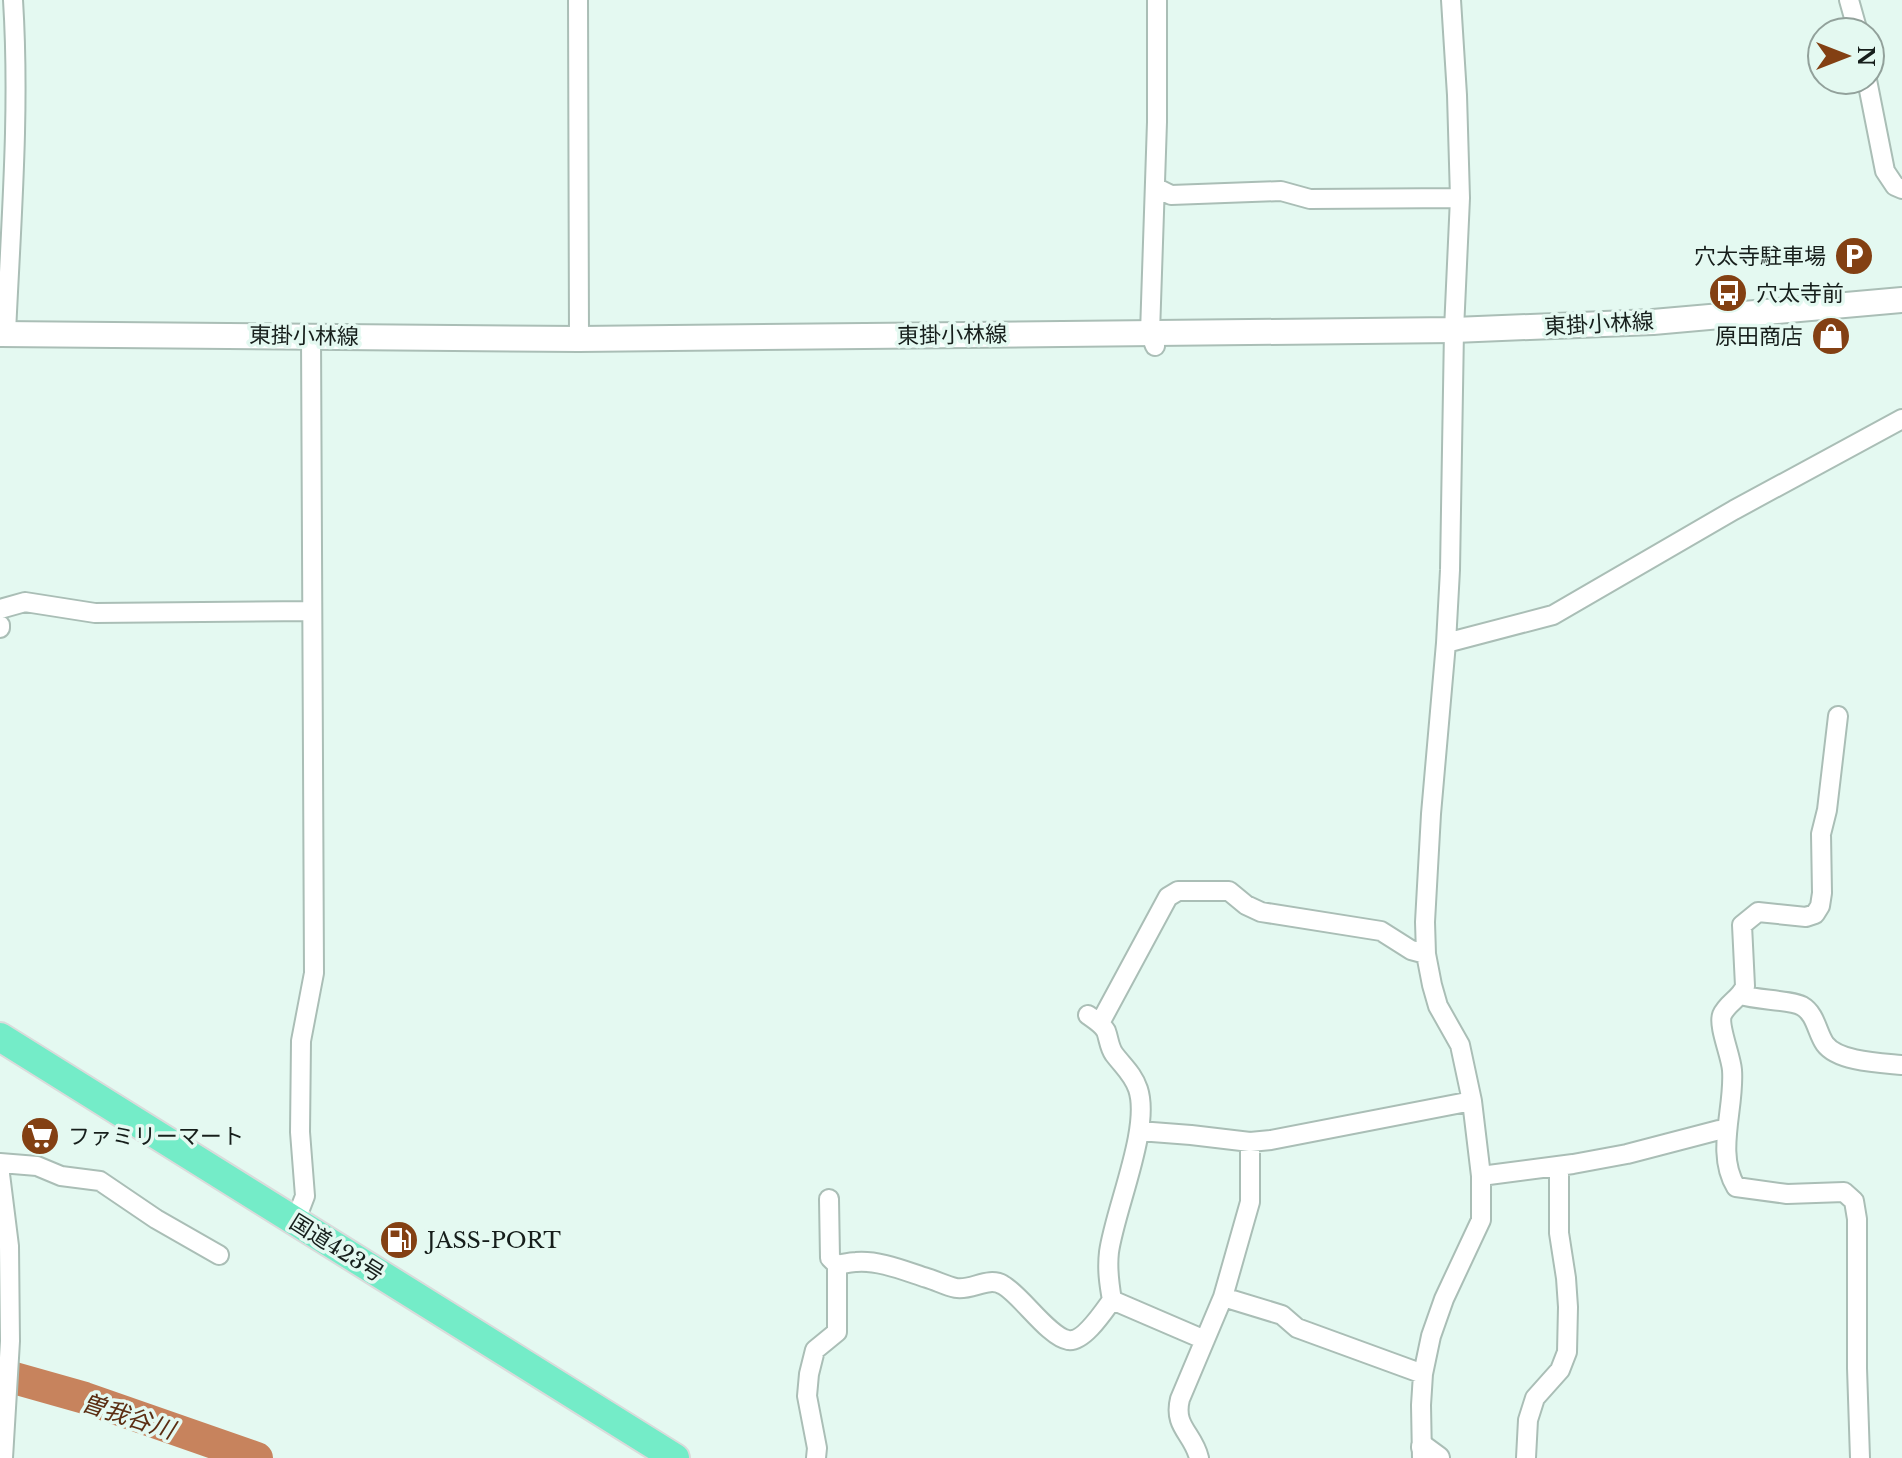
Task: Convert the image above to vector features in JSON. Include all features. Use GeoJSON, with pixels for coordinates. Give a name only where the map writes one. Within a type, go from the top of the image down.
{"type":"FeatureCollection","features":[{"type":"Feature","properties":{"kind":"highway","name":"国道423号"},"geometry":{"type":"LineString","coordinates":[[0,1037],[675,1458]]}},
{"type":"Feature","properties":{"kind":"main road","name":"東掛小林線"},"geometry":{"type":"LineString","coordinates":[[3,333],[579,339],[1152,339],[1653,322],[1902,300]]}},
{"type":"Feature","properties":{"kind":"street"},"geometry":{"type":"LineString","coordinates":[[3,333],[7,176],[16,56],[13,0]]}},
{"type":"Feature","properties":{"kind":"street"},"geometry":{"type":"LineString","coordinates":[[578,0],[579,339]]}},
{"type":"Feature","properties":{"kind":"street"},"geometry":{"type":"LineString","coordinates":[[1152,339],[1157,0]]}},
{"type":"Feature","properties":{"kind":"street"},"geometry":{"type":"LineString","coordinates":[[1428,1454],[1421,1405],[1423,1374],[1431,1336],[1444,1299],[1481,1220],[1481,1176],[1472,1101],[1460,1045],[1438,1006],[1426,954],[1425,922],[1450,570],[1454,330],[1460,198],[1451,0]]}},
{"type":"Feature","properties":{"kind":"street"},"geometry":{"type":"LineString","coordinates":[[1870,96],[1885,171],[1895,186],[1902,189]]}},
{"type":"Feature","properties":{"kind":"street"},"geometry":{"type":"LineString","coordinates":[[1155,187],[1171,195],[1281,191],[1310,199],[1460,198]]}},
{"type":"Feature","properties":{"kind":"street"},"geometry":{"type":"LineString","coordinates":[[295,1222],[305,1196],[300,1132],[301,1041],[314,973],[311,336]]}},
{"type":"Feature","properties":{"kind":"street"},"geometry":{"type":"LineString","coordinates":[[1446,643],[1553,615],[1734,510],[1902,419]]}},
{"type":"Feature","properties":{"kind":"street"},"geometry":{"type":"LineString","coordinates":[[0,609],[25,602],[95,613],[312,611]]}},
{"type":"Feature","properties":{"kind":"street"},"geometry":{"type":"LineString","coordinates":[[1838,716],[1827,810],[1821,834],[1820,906],[1815,914],[1806,917],[1758,912],[1742,925],[1745,986],[1741,995],[1722,1014],[1721,1024],[1732,1067],[1733,1092],[1726,1132],[1729,1175],[1736,1187],[1787,1194],[1844,1192],[1854,1201],[1857,1219],[1860,1458]]}},
{"type":"Feature","properties":{"kind":"street"},"geometry":{"type":"LineString","coordinates":[[837,1265],[856,1262],[881,1264],[954,1288],[969,1289],[987,1282],[1002,1284],[1048,1327],[1066,1340],[1074,1340],[1091,1327],[1112,1300],[1107,1275],[1110,1248],[1139,1131],[1139,1091],[1129,1071],[1111,1051],[1105,1029],[1094,1019],[1168,897],[1178,891],[1229,891],[1261,912],[1381,931],[1411,950],[1426,954]]}},
{"type":"Feature","properties":{"kind":"street"},"geometry":{"type":"LineString","coordinates":[[1741,995],[1803,1006],[1825,1045],[1838,1054],[1864,1061],[1902,1065]]}},
{"type":"Feature","properties":{"kind":"street"},"geometry":{"type":"LineString","coordinates":[[1139,1131],[1250,1142],[1472,1101]]}},
{"type":"Feature","properties":{"kind":"street"},"geometry":{"type":"LineString","coordinates":[[1481,1176],[1627,1154],[1719,1130],[1726,1132]]}},
{"type":"Feature","properties":{"kind":"street"},"geometry":{"type":"LineString","coordinates":[[1199,1458],[1177,1412],[1223,1297],[1250,1202],[1250,1142]]}},
{"type":"Feature","properties":{"kind":"street"},"geometry":{"type":"LineString","coordinates":[[0,1163],[37,1166],[61,1176],[100,1181],[156,1219],[219,1255]]}},
{"type":"Feature","properties":{"kind":"street"},"geometry":{"type":"LineString","coordinates":[[1526,1458],[1528,1420],[1535,1398],[1560,1370],[1567,1352],[1567,1292],[1559,1233],[1559,1166]]}},
{"type":"Feature","properties":{"kind":"street"},"geometry":{"type":"LineString","coordinates":[[0,1174],[9,1246],[10,1341],[3,1458]]}},
{"type":"Feature","properties":{"kind":"street"},"geometry":{"type":"LineString","coordinates":[[816,1458],[817,1448],[807,1396],[809,1374],[815,1350],[837,1332],[837,1265],[830,1258],[829,1199]]}},
{"type":"Feature","properties":{"kind":"street"},"geometry":{"type":"LineString","coordinates":[[1223,1297],[1282,1315],[1297,1328],[1423,1374]]}},
{"type":"Feature","properties":{"kind":"street"},"geometry":{"type":"LineString","coordinates":[[1112,1300],[1205,1340]]}},
{"type":"Feature","properties":{"kind":"waterway","name":"曽我谷川"},"geometry":{"type":"LineString","coordinates":[[0,1374],[85,1398],[257,1458]]}},
{"type":"Feature","properties":{"kind":"place","name":"穴太寺駐車場"},"geometry":{"type":"Point","coordinates":[1854,256]}},
{"type":"Feature","properties":{"kind":"place","name":"穴太寺前"},"geometry":{"type":"Point","coordinates":[1728,293]}},
{"type":"Feature","properties":{"kind":"place","name":"原田商店"},"geometry":{"type":"Point","coordinates":[1831,336]}},
{"type":"Feature","properties":{"kind":"place","name":"ファミリーマート"},"geometry":{"type":"Point","coordinates":[40,1136]}},
{"type":"Feature","properties":{"kind":"place","name":"JASS-PORT"},"geometry":{"type":"Point","coordinates":[399,1240]}}]}
